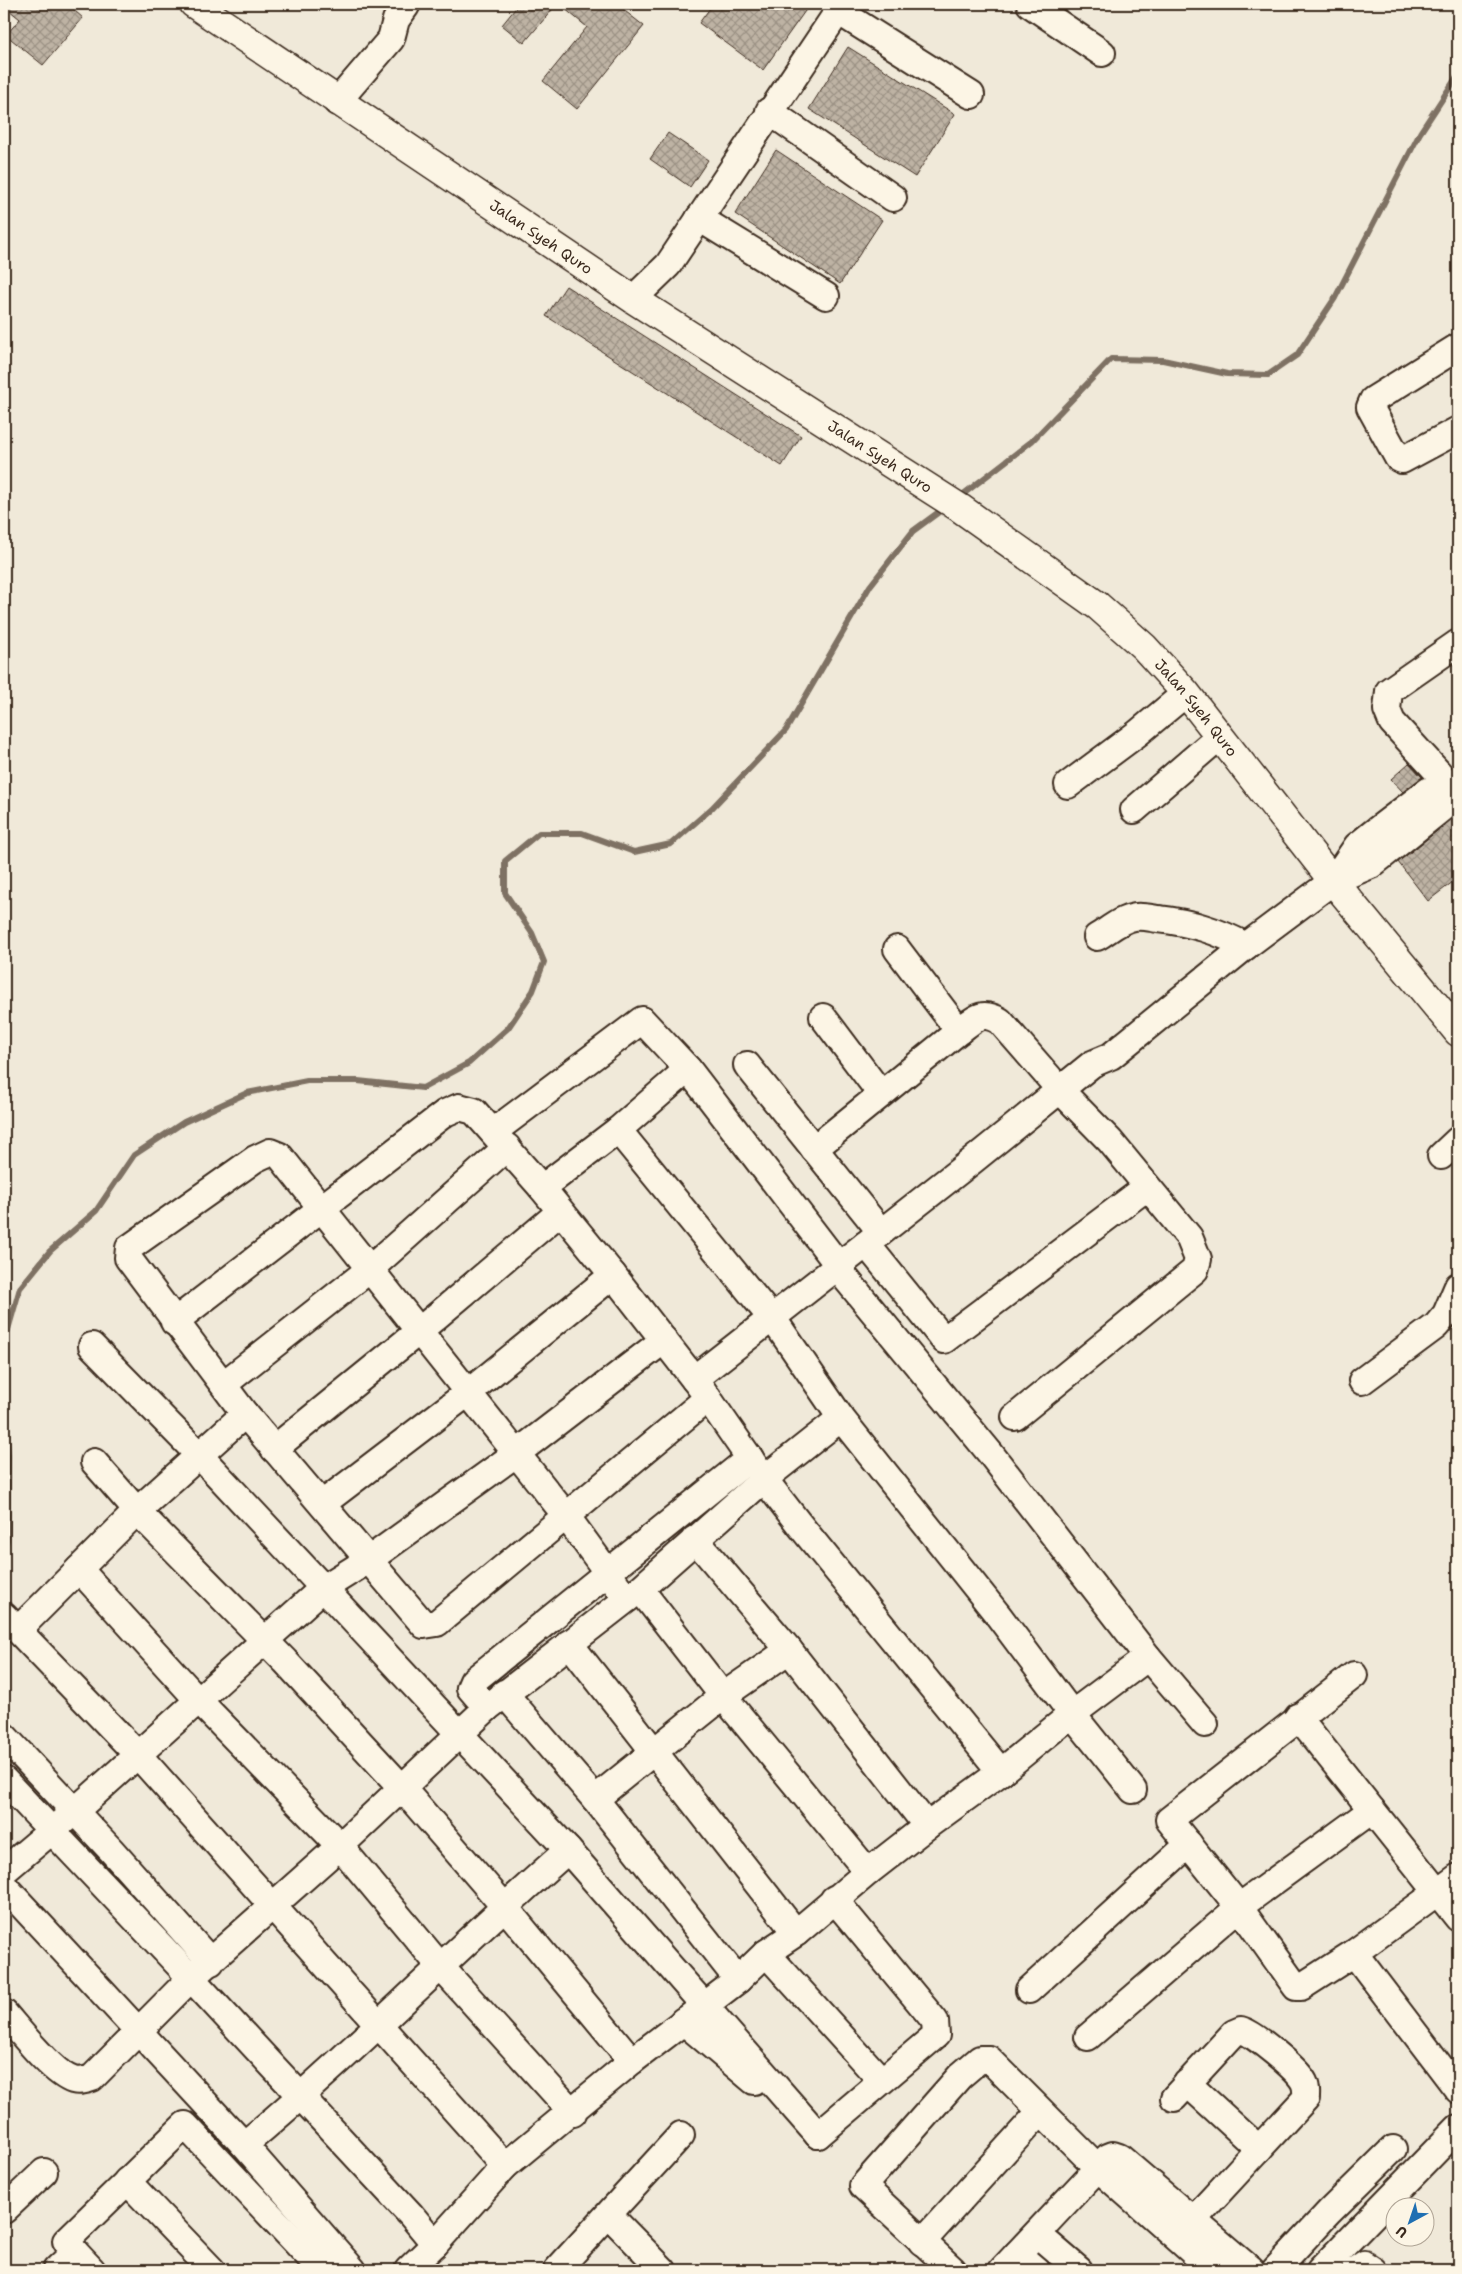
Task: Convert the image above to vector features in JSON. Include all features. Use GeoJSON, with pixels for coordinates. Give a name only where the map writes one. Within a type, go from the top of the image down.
{"type":"FeatureCollection","features":[{"type":"Feature","properties":{"kind":"main road","name":"Jalan Syeh Quro"},"geometry":{"type":"LineString","coordinates":[[194,4],[633,300],[960,508],[1098,606],[1144,647],[1186,693],[1333,881],[1458,1032]]}},
{"type":"Feature","properties":{"kind":"street"},"geometry":{"type":"LineString","coordinates":[[1030,4],[1102,53]]}},
{"type":"Feature","properties":{"kind":"street"},"geometry":{"type":"LineString","coordinates":[[337,102],[391,39],[396,20],[406,6]]}},
{"type":"Feature","properties":{"kind":"street"},"geometry":{"type":"LineString","coordinates":[[633,300],[668,264],[840,7],[971,95]]}},
{"type":"Feature","properties":{"kind":"street"},"geometry":{"type":"LineString","coordinates":[[770,111],[893,198]]}},
{"type":"Feature","properties":{"kind":"street"},"geometry":{"type":"LineString","coordinates":[[699,218],[826,296]]}},
{"type":"Feature","properties":{"kind":"street"},"geometry":{"type":"LineString","coordinates":[[1458,347],[1373,400],[1370,407],[1398,458],[1402,460],[1458,430]]}},
{"type":"Feature","properties":{"kind":"street"},"geometry":{"type":"LineString","coordinates":[[868,1872],[723,1696],[633,1594],[609,1572],[567,1517],[469,1392],[280,1156],[270,1152],[255,1159],[130,1246],[128,1258],[174,1322],[224,1384],[245,1414],[370,1559],[419,1621],[429,1626],[437,1623],[567,1517],[701,1388],[775,1323],[872,1243],[1066,1096],[1092,1064],[1111,1056],[1246,946],[1333,881],[1371,865],[1442,808],[1456,788],[1392,722],[1387,710],[1389,691],[1458,643]]}},
{"type":"Feature","properties":{"kind":"street"},"geometry":{"type":"LineString","coordinates":[[1068,785],[1186,693]]}},
{"type":"Feature","properties":{"kind":"street"},"geometry":{"type":"LineString","coordinates":[[1134,810],[1220,736]]}},
{"type":"Feature","properties":{"kind":"street"},"geometry":{"type":"LineString","coordinates":[[1097,937],[1123,920],[1135,917],[1198,925],[1220,932],[1246,946]]}},
{"type":"Feature","properties":{"kind":"street"},"geometry":{"type":"LineString","coordinates":[[897,949],[959,1031]]}},
{"type":"Feature","properties":{"kind":"street"},"geometry":{"type":"LineString","coordinates":[[814,1149],[978,1016],[990,1016],[1000,1021],[1066,1096],[1110,1141],[1189,1237],[1198,1259],[1195,1270],[1015,1417]]}},
{"type":"Feature","properties":{"kind":"street"},"geometry":{"type":"LineString","coordinates":[[822,1017],[881,1094]]}},
{"type":"Feature","properties":{"kind":"street"},"geometry":{"type":"LineString","coordinates":[[224,1384],[370,1270],[500,1139],[642,1020],[688,1069],[841,1270],[990,1453],[1148,1657],[1205,1724]]}},
{"type":"Feature","properties":{"kind":"street"},"geometry":{"type":"LineString","coordinates":[[747,1065],[814,1149],[872,1243],[944,1340],[1147,1187]]}},
{"type":"Feature","properties":{"kind":"street"},"geometry":{"type":"LineString","coordinates":[[542,1188],[618,1130],[688,1069]]}},
{"type":"Feature","properties":{"kind":"street"},"geometry":{"type":"LineString","coordinates":[[174,1322],[323,1209],[445,1113],[460,1106],[474,1111],[542,1188],[613,1275],[701,1388],[757,1468],[1001,1772]]}},
{"type":"Feature","properties":{"kind":"street"},"geometry":{"type":"LineString","coordinates":[[618,1130],[775,1323],[841,1418],[998,1615],[1072,1714],[1133,1790]]}},
{"type":"Feature","properties":{"kind":"street"},"geometry":{"type":"LineString","coordinates":[[274,1449],[419,1331],[560,1212]]}},
{"type":"Feature","properties":{"kind":"street"},"geometry":{"type":"LineString","coordinates":[[322,1504],[469,1392],[613,1275]]}},
{"type":"Feature","properties":{"kind":"street"},"geometry":{"type":"LineString","coordinates":[[1362,1381],[1436,1326],[1446,1314],[1458,1286]]}},
{"type":"Feature","properties":{"kind":"street"},"geometry":{"type":"LineString","coordinates":[[4,1871],[75,1811],[322,1589],[370,1559],[517,1453],[664,1340]]}},
{"type":"Feature","properties":{"kind":"street"},"geometry":{"type":"LineString","coordinates":[[92,1346],[200,1456],[322,1589],[568,1850],[818,2135]]}},
{"type":"Feature","properties":{"kind":"street"},"geometry":{"type":"LineString","coordinates":[[245,1414],[137,1511],[79,1568],[11,1623],[138,1755],[274,1905],[378,2025],[505,2166]]}},
{"type":"Feature","properties":{"kind":"street"},"geometry":{"type":"LineString","coordinates":[[738,1980],[595,1799],[496,1700],[470,1688],[473,1681],[609,1572],[757,1468],[841,1418]]}},
{"type":"Feature","properties":{"kind":"street"},"geometry":{"type":"LineString","coordinates":[[94,1462],[137,1511],[291,1668],[402,1788],[504,1906],[632,2061]]}},
{"type":"Feature","properties":{"kind":"street"},"geometry":{"type":"LineString","coordinates":[[4,2013],[43,2057],[71,2079],[81,2081],[92,2078],[201,1970],[340,1846],[496,1700],[633,1594],[695,1539],[757,1468]]}},
{"type":"Feature","properties":{"kind":"street"},"geometry":{"type":"LineString","coordinates":[[695,1539],[789,1650],[927,1826]]}},
{"type":"Feature","properties":{"kind":"street"},"geometry":{"type":"LineString","coordinates":[[79,1568],[198,1700],[340,1846],[440,1966],[573,2113]]}},
{"type":"Feature","properties":{"kind":"street"},"geometry":{"type":"LineString","coordinates":[[569,1643],[796,1933]]}},
{"type":"Feature","properties":{"kind":"street"},"geometry":{"type":"LineString","coordinates":[[595,1799],[723,1696],[789,1650]]}},
{"type":"Feature","properties":{"kind":"street"},"geometry":{"type":"LineString","coordinates":[[408,2270],[435,2244],[505,2166],[573,2113],[632,2061],[704,2004],[738,1980],[766,1953],[796,1933],[868,1872],[1001,1772],[1072,1714],[1148,1657]]}},
{"type":"Feature","properties":{"kind":"street"},"geometry":{"type":"LineString","coordinates":[[1354,1674],[1169,1820],[1239,1907],[1296,1987],[1302,1987],[1354,1953],[1438,1894],[1458,1877]]}},
{"type":"Feature","properties":{"kind":"street"},"geometry":{"type":"LineString","coordinates":[[1298,1717],[1458,1918]]}},
{"type":"Feature","properties":{"kind":"street"},"geometry":{"type":"LineString","coordinates":[[4,1736],[75,1811],[301,2098],[416,2221],[435,2244]]}},
{"type":"Feature","properties":{"kind":"street"},"geometry":{"type":"LineString","coordinates":[[4,1780],[201,1970]]}},
{"type":"Feature","properties":{"kind":"street"},"geometry":{"type":"LineString","coordinates":[[1088,2037],[1239,1907],[1372,1810]]}},
{"type":"Feature","properties":{"kind":"street"},"geometry":{"type":"LineString","coordinates":[[1029,1990],[1189,1844]]}},
{"type":"Feature","properties":{"kind":"street"},"geometry":{"type":"LineString","coordinates":[[244,2144],[301,2098],[504,1906],[568,1850]]}},
{"type":"Feature","properties":{"kind":"street"},"geometry":{"type":"LineString","coordinates":[[4,1886],[244,2144],[353,2270]]}},
{"type":"Feature","properties":{"kind":"street"},"geometry":{"type":"LineString","coordinates":[[818,2135],[936,2035],[936,2024],[834,1899]]}},
{"type":"Feature","properties":{"kind":"street"},"geometry":{"type":"LineString","coordinates":[[766,1953],[881,2080]]}},
{"type":"Feature","properties":{"kind":"street"},"geometry":{"type":"LineString","coordinates":[[1354,1953],[1458,2090]]}},
{"type":"Feature","properties":{"kind":"street"},"geometry":{"type":"LineString","coordinates":[[683,2021],[818,2135]]}},
{"type":"Feature","properties":{"kind":"street"},"geometry":{"type":"LineString","coordinates":[[1194,2219],[1306,2098],[1305,2084],[1296,2071],[1250,2033],[1241,2030],[1234,2033],[1180,2090],[1258,2149]]}},
{"type":"Feature","properties":{"kind":"street"},"geometry":{"type":"LineString","coordinates":[[953,2270],[863,2186],[960,2076],[980,2059],[989,2059],[1098,2168],[1213,2270]]}},
{"type":"Feature","properties":{"kind":"street"},"geometry":{"type":"LineString","coordinates":[[922,2242],[1040,2112]]}},
{"type":"Feature","properties":{"kind":"street"},"geometry":{"type":"LineString","coordinates":[[56,2270],[83,2261],[66,2241],[185,2125],[322,2270]]}},
{"type":"Feature","properties":{"kind":"street"},"geometry":{"type":"LineString","coordinates":[[1320,2270],[1458,2128]]}},
{"type":"Feature","properties":{"kind":"street"},"geometry":{"type":"LineString","coordinates":[[556,2270],[609,2215],[681,2135]]}},
{"type":"Feature","properties":{"kind":"street"},"geometry":{"type":"LineString","coordinates":[[1275,2270],[1329,2212],[1393,2149]]}},
{"type":"Feature","properties":{"kind":"street"},"geometry":{"type":"LineString","coordinates":[[1019,2265],[1037,2234],[1108,2156],[1116,2155],[1194,2219],[1251,2270]]}},
{"type":"Feature","properties":{"kind":"street"},"geometry":{"type":"LineString","coordinates":[[4,2210],[44,2172]]}},
{"type":"Feature","properties":{"kind":"street"},"geometry":{"type":"LineString","coordinates":[[126,2181],[212,2270]]}},
{"type":"Feature","properties":{"kind":"street"},"geometry":{"type":"LineString","coordinates":[[609,2215],[663,2270]]}},
{"type":"Feature","properties":{"kind":"street"},"geometry":{"type":"LineString","coordinates":[[1037,2234],[1079,2270]]}},
{"type":"Feature","properties":{"kind":"street"},"geometry":{"type":"LineString","coordinates":[[1355,2270],[1364,2264],[1373,2270]]}},
{"type":"Feature","properties":{"kind":"building"},"geometry":{"type":"Polygon","coordinates":[[[4,4],[67,4],[83,18],[43,65],[6,35],[20,19],[4,4]]]}},
{"type":"Feature","properties":{"kind":"building"},"geometry":{"type":"Polygon","coordinates":[[[519,4],[557,4],[524,43],[502,25],[519,4]]]}},
{"type":"Feature","properties":{"kind":"building"},"geometry":{"type":"Polygon","coordinates":[[[559,4],[616,4],[644,26],[577,109],[543,81],[587,27],[559,4]]]}},
{"type":"Feature","properties":{"kind":"building"},"geometry":{"type":"Polygon","coordinates":[[[713,4],[810,4],[763,70],[699,23],[713,4]]]}},
{"type":"Feature","properties":{"kind":"building"},"geometry":{"type":"Polygon","coordinates":[[[848,47],[955,114],[915,177],[809,109],[848,47]]]}},
{"type":"Feature","properties":{"kind":"building"},"geometry":{"type":"Polygon","coordinates":[[[668,133],[708,160],[690,187],[650,159],[668,133]]]}},
{"type":"Feature","properties":{"kind":"building"},"geometry":{"type":"Polygon","coordinates":[[[776,150],[882,220],[840,284],[735,214],[776,150]]]}},
{"type":"Feature","properties":{"kind":"building"},"geometry":{"type":"Polygon","coordinates":[[[566,286],[801,436],[782,466],[546,316],[566,286]]]}},
{"type":"Feature","properties":{"kind":"building"},"geometry":{"type":"Polygon","coordinates":[[[1409,763],[1422,777],[1403,792],[1391,779],[1409,763]]]}},
{"type":"Feature","properties":{"kind":"building"},"geometry":{"type":"Polygon","coordinates":[[[1458,809],[1458,878],[1428,901],[1398,862],[1451,820],[1458,809]]]}},
{"type":"Feature","properties":{"kind":"waterway"},"geometry":{"type":"LineString","coordinates":[[957,499],[1032,441],[1111,359],[1163,360],[1227,374],[1268,375],[1297,355],[1335,298],[1420,133],[1458,75]]}},
{"type":"Feature","properties":{"kind":"waterway"},"geometry":{"type":"LineString","coordinates":[[4,1372],[5,1340],[20,1288],[50,1251],[96,1211],[134,1155],[184,1122],[247,1093],[307,1081],[358,1081],[423,1088],[469,1063],[508,1028],[533,991],[544,962],[532,933],[505,893],[505,861],[539,833],[582,833],[634,852],[671,844],[712,808],[786,730],[870,586],[913,531],[947,506]]}},
{"type":"Feature","properties":{"kind":"waterway"},"geometry":{"type":"LineString","coordinates":[[4,1403],[8,1456],[7,1540],[4,1550]]}}]}
